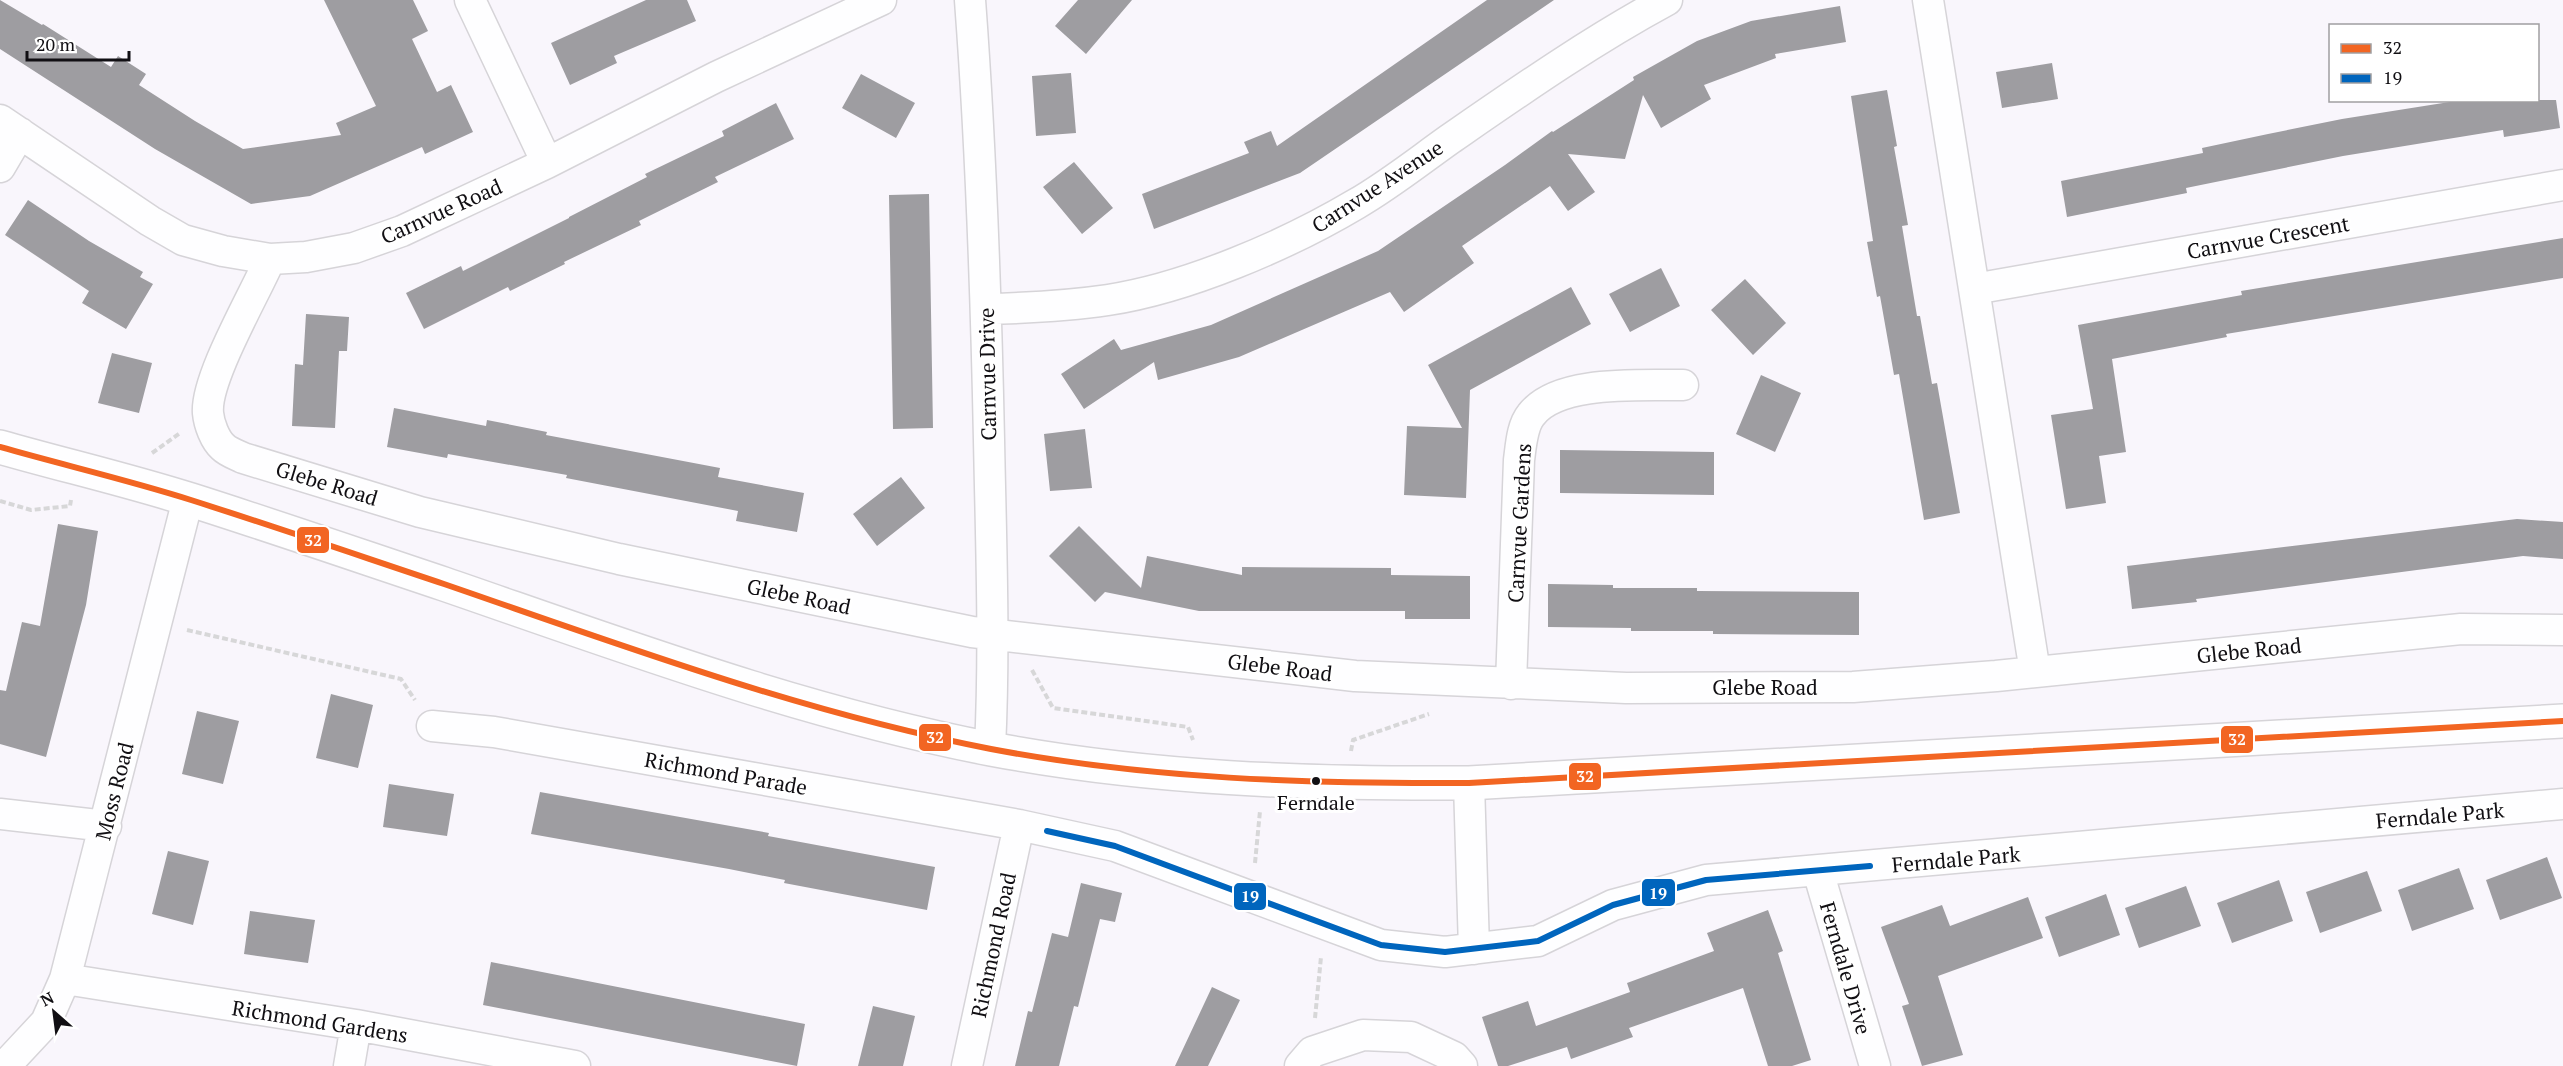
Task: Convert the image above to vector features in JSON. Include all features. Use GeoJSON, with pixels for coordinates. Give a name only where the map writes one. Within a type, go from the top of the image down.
{"type":"FeatureCollection","features":[{"type":"Feature","properties":{"kind":"street"},"geometry":{"type":"LineString","coordinates":[[470,0],[547,163]]}},
{"type":"Feature","properties":{"kind":"street","name":"Carnvue Road"},"geometry":{"type":"LineString","coordinates":[[10,127],[150,221],[183,240],[224,251],[270,259],[325,254],[354,248],[392,234],[547,163],[716,76],[881,0]]}},
{"type":"Feature","properties":{"kind":"street","name":"Carnvue Drive"},"geometry":{"type":"LineString","coordinates":[[970,0],[978,107],[986,309],[992,635],[990,748]]}},
{"type":"Feature","properties":{"kind":"street","name":"Carnvue Avenue"},"geometry":{"type":"LineString","coordinates":[[986,309],[1044,308],[1109,300],[1172,285],[1308,231],[1358,203],[1617,27],[1667,0]]}},
{"type":"Feature","properties":{"kind":"street"},"geometry":{"type":"LineString","coordinates":[[1928,0],[2035,672]]}},
{"type":"Feature","properties":{"kind":"street"},"geometry":{"type":"LineString","coordinates":[[0,167],[10,127]]}},
{"type":"Feature","properties":{"kind":"street","name":"Carnvue Crescent"},"geometry":{"type":"LineString","coordinates":[[1974,289],[2563,185]]}},
{"type":"Feature","properties":{"kind":"street"},"geometry":{"type":"LineString","coordinates":[[208,412],[212,387],[270,259]]}},
{"type":"Feature","properties":{"kind":"street","name":"Carnvue Gardens"},"geometry":{"type":"LineString","coordinates":[[1510,684],[1519,460],[1521,438],[1531,415],[1552,398],[1578,390],[1683,385]]}},
{"type":"Feature","properties":{"kind":"street","name":"Glebe Road"},"geometry":{"type":"LineString","coordinates":[[208,412],[213,433],[223,447],[243,458],[420,512],[619,559],[992,635],[1355,676],[1626,688],[1853,687],[2035,672],[2461,629],[2563,630]]}},
{"type":"Feature","properties":{"kind":"street"},"geometry":{"type":"LineString","coordinates":[[0,447],[188,499],[678,664],[840,713],[990,748],[1101,766],[1209,776],[1343,784],[1469,783],[2563,721]]}},
{"type":"Feature","properties":{"kind":"street","name":"Moss Road"},"geometry":{"type":"LineString","coordinates":[[5,1066],[46,1022],[65,979],[188,499]]}},
{"type":"Feature","properties":{"kind":"street","name":"Richmond Parade"},"geometry":{"type":"LineString","coordinates":[[432,726],[494,732],[1019,825]]}},
{"type":"Feature","properties":{"kind":"street"},"geometry":{"type":"LineString","coordinates":[[1469,783],[1474,949]]}},
{"type":"Feature","properties":{"kind":"street","name":"Ferndale Park"},"geometry":{"type":"LineString","coordinates":[[1019,825],[1115,846],[1381,945],[1445,952],[1538,941],[1613,905],[1706,880],[2563,804]]}},
{"type":"Feature","properties":{"kind":"street"},"geometry":{"type":"LineString","coordinates":[[0,814],[106,826]]}},
{"type":"Feature","properties":{"kind":"street","name":"Richmond Road"},"geometry":{"type":"LineString","coordinates":[[967,1066],[1019,825]]}},
{"type":"Feature","properties":{"kind":"street","name":"Ferndale Drive"},"geometry":{"type":"LineString","coordinates":[[1818,871],[1875,1066]]}},
{"type":"Feature","properties":{"kind":"street","name":"Richmond Gardens"},"geometry":{"type":"LineString","coordinates":[[65,979],[356,1025],[575,1066]]}},
{"type":"Feature","properties":{"kind":"street"},"geometry":{"type":"LineString","coordinates":[[349,1066],[356,1025]]}},
{"type":"Feature","properties":{"kind":"street"},"geometry":{"type":"LineString","coordinates":[[1306,1059],[1363,1035],[1411,1037],[1454,1057],[1462,1066]]}},
{"type":"Feature","properties":{"kind":"path"},"geometry":{"type":"LineString","coordinates":[[143,460],[208,412]]}},
{"type":"Feature","properties":{"kind":"path"},"geometry":{"type":"LineString","coordinates":[[0,501],[31,510]]}},
{"type":"Feature","properties":{"kind":"path"},"geometry":{"type":"LineString","coordinates":[[157,622],[401,678],[432,726]]}},
{"type":"Feature","properties":{"kind":"path"},"geometry":{"type":"LineString","coordinates":[[1032,639],[1032,672],[1053,708],[1188,727],[1209,776]]}},
{"type":"Feature","properties":{"kind":"path"},"geometry":{"type":"LineString","coordinates":[[1343,784],[1353,740],[1454,705],[1464,682]]}},
{"type":"Feature","properties":{"kind":"path"},"geometry":{"type":"LineString","coordinates":[[1252,896],[1263,780]]}},
{"type":"Feature","properties":{"kind":"path"},"geometry":{"type":"LineString","coordinates":[[1306,1059],[1324,923]]}},
{"type":"Feature","properties":{"kind":"building"},"geometry":{"type":"Polygon","coordinates":[[[0,0],[111,67],[118,56],[146,74],[139,85],[243,149],[341,135],[336,123],[376,106],[324,0],[413,0],[428,31],[412,39],[437,92],[451,85],[473,132],[425,154],[422,147],[310,196],[251,204],[155,149],[0,49],[0,0]]]}},
{"type":"Feature","properties":{"kind":"building"},"geometry":{"type":"Polygon","coordinates":[[[646,0],[687,0],[696,21],[614,56],[617,63],[570,85],[551,43],[646,0]]]}},
{"type":"Feature","properties":{"kind":"building"},"geometry":{"type":"Polygon","coordinates":[[[1078,0],[1132,0],[1086,54],[1055,26],[1078,0]]]}},
{"type":"Feature","properties":{"kind":"building"},"geometry":{"type":"Polygon","coordinates":[[[1487,0],[1554,0],[1300,173],[1154,229],[1142,194],[1249,153],[1244,142],[1271,131],[1277,146],[1487,0]]]}},
{"type":"Feature","properties":{"kind":"building"},"geometry":{"type":"Polygon","coordinates":[[[1840,6],[1846,42],[1775,54],[1776,58],[1704,85],[1711,99],[1661,128],[1643,95],[1625,159],[1568,154],[1595,192],[1568,211],[1550,186],[1462,246],[1474,263],[1404,312],[1390,292],[1239,357],[1158,380],[1154,362],[1084,409],[1061,374],[1114,339],[1121,350],[1211,325],[1378,251],[1552,131],[1634,80],[1633,77],[1697,41],[1751,21],[1840,6]]]}},
{"type":"Feature","properties":{"kind":"building"},"geometry":{"type":"Polygon","coordinates":[[[2052,63],[2058,99],[2002,108],[1996,72],[2052,63]]]}},
{"type":"Feature","properties":{"kind":"building"},"geometry":{"type":"Polygon","coordinates":[[[1071,73],[1076,133],[1036,136],[1032,76],[1071,73]]]}},
{"type":"Feature","properties":{"kind":"building"},"geometry":{"type":"Polygon","coordinates":[[[861,74],[915,103],[896,138],[842,108],[861,74]]]}},
{"type":"Feature","properties":{"kind":"building"},"geometry":{"type":"Polygon","coordinates":[[[1887,90],[1897,146],[1894,147],[1908,225],[1902,226],[1917,316],[1920,316],[1932,384],[1937,383],[1960,513],[1924,520],[1899,374],[1894,375],[1880,296],[1877,297],[1867,242],[1873,241],[1851,96],[1887,90]]]}},
{"type":"Feature","properties":{"kind":"building"},"geometry":{"type":"Polygon","coordinates":[[[2556,100],[2560,128],[2504,137],[2503,130],[2343,156],[2186,188],[2187,193],[2067,217],[2061,181],[2203,153],[2202,148],[2342,119],[2449,102],[2556,100]]]}},
{"type":"Feature","properties":{"kind":"building"},"geometry":{"type":"Polygon","coordinates":[[[776,103],[794,139],[715,177],[718,182],[639,221],[641,225],[510,291],[508,287],[424,329],[406,293],[461,266],[463,271],[569,218],[647,177],[645,174],[724,136],[722,131],[776,103]]]}},
{"type":"Feature","properties":{"kind":"building"},"geometry":{"type":"Polygon","coordinates":[[[1074,162],[1113,208],[1082,234],[1043,187],[1074,162]]]}},
{"type":"Feature","properties":{"kind":"building"},"geometry":{"type":"Polygon","coordinates":[[[929,194],[933,428],[893,429],[889,195],[929,194]]]}},
{"type":"Feature","properties":{"kind":"building"},"geometry":{"type":"Polygon","coordinates":[[[28,200],[89,241],[143,272],[140,277],[153,284],[126,329],[82,303],[89,291],[5,235],[28,200]]]}},
{"type":"Feature","properties":{"kind":"building"},"geometry":{"type":"Polygon","coordinates":[[[2563,238],[2563,278],[2226,334],[2227,337],[2112,359],[2126,452],[2099,456],[2106,503],[2066,509],[2051,415],[2093,409],[2078,325],[2242,295],[2241,291],[2563,238]]]}},
{"type":"Feature","properties":{"kind":"building"},"geometry":{"type":"Polygon","coordinates":[[[1661,268],[1680,306],[1630,332],[1609,294],[1661,268]]]}},
{"type":"Feature","properties":{"kind":"building"},"geometry":{"type":"Polygon","coordinates":[[[1745,279],[1786,323],[1753,355],[1711,310],[1745,279]]]}},
{"type":"Feature","properties":{"kind":"building"},"geometry":{"type":"Polygon","coordinates":[[[1571,287],[1591,324],[1470,390],[1466,498],[1404,495],[1407,426],[1462,428],[1428,365],[1571,287]]]}},
{"type":"Feature","properties":{"kind":"building"},"geometry":{"type":"Polygon","coordinates":[[[306,314],[349,317],[347,351],[339,351],[335,428],[292,426],[295,364],[303,365],[306,314]]]}},
{"type":"Feature","properties":{"kind":"building"},"geometry":{"type":"Polygon","coordinates":[[[112,353],[152,363],[139,413],[98,403],[112,353]]]}},
{"type":"Feature","properties":{"kind":"building"},"geometry":{"type":"Polygon","coordinates":[[[1761,375],[1801,393],[1775,452],[1736,434],[1761,375]]]}},
{"type":"Feature","properties":{"kind":"building"},"geometry":{"type":"Polygon","coordinates":[[[394,408],[486,426],[487,420],[547,432],[546,435],[720,468],[718,477],[804,493],[797,532],[736,521],[738,511],[566,478],[567,475],[448,454],[447,458],[387,447],[394,408]]]}},
{"type":"Feature","properties":{"kind":"building"},"geometry":{"type":"Polygon","coordinates":[[[1085,429],[1092,488],[1050,491],[1044,434],[1085,429]]]}},
{"type":"Feature","properties":{"kind":"building"},"geometry":{"type":"Polygon","coordinates":[[[1560,450],[1714,452],[1714,495],[1560,493],[1560,450]]]}},
{"type":"Feature","properties":{"kind":"building"},"geometry":{"type":"Polygon","coordinates":[[[901,477],[925,508],[877,546],[853,514],[901,477]]]}},
{"type":"Feature","properties":{"kind":"building"},"geometry":{"type":"Polygon","coordinates":[[[2517,519],[2563,522],[2563,559],[2523,556],[2132,609],[2127,566],[2517,519]]]}},
{"type":"Feature","properties":{"kind":"building"},"geometry":{"type":"Polygon","coordinates":[[[58,524],[98,531],[86,605],[46,757],[0,744],[0,690],[6,691],[22,622],[40,626],[58,524]]]}},
{"type":"Feature","properties":{"kind":"building"},"geometry":{"type":"Polygon","coordinates":[[[1079,526],[1141,588],[1147,556],[1242,575],[1242,567],[1391,568],[1391,575],[1470,576],[1470,619],[1405,619],[1405,611],[1199,611],[1105,592],[1095,602],[1049,556],[1079,526]]]}},
{"type":"Feature","properties":{"kind":"building"},"geometry":{"type":"Polygon","coordinates":[[[1548,584],[1613,585],[1613,588],[1697,588],[1697,591],[1859,592],[1859,635],[1713,634],[1713,631],[1631,631],[1631,628],[1548,627],[1548,584]]]}},
{"type":"Feature","properties":{"kind":"building"},"geometry":{"type":"Polygon","coordinates":[[[331,694],[373,705],[358,768],[316,758],[331,694]]]}},
{"type":"Feature","properties":{"kind":"building"},"geometry":{"type":"Polygon","coordinates":[[[197,711],[239,721],[223,784],[182,774],[197,711]]]}},
{"type":"Feature","properties":{"kind":"building"},"geometry":{"type":"Polygon","coordinates":[[[389,784],[454,794],[447,836],[383,827],[389,784]]]}},
{"type":"Feature","properties":{"kind":"building"},"geometry":{"type":"Polygon","coordinates":[[[540,792],[769,833],[768,836],[935,867],[927,910],[784,883],[785,880],[729,869],[531,834],[540,792]]]}},
{"type":"Feature","properties":{"kind":"building"},"geometry":{"type":"Polygon","coordinates":[[[168,851],[209,861],[193,925],[152,914],[168,851]]]}},
{"type":"Feature","properties":{"kind":"building"},"geometry":{"type":"Polygon","coordinates":[[[2547,857],[2562,898],[2500,920],[2486,880],[2547,857]]]}},
{"type":"Feature","properties":{"kind":"building"},"geometry":{"type":"Polygon","coordinates":[[[2459,868],[2474,909],[2412,931],[2398,890],[2459,868]]]}},
{"type":"Feature","properties":{"kind":"building"},"geometry":{"type":"Polygon","coordinates":[[[2367,871],[2382,911],[2320,933],[2306,892],[2367,871]]]}},
{"type":"Feature","properties":{"kind":"building"},"geometry":{"type":"Polygon","coordinates":[[[2279,880],[2293,921],[2232,943],[2217,903],[2279,880]]]}},
{"type":"Feature","properties":{"kind":"building"},"geometry":{"type":"Polygon","coordinates":[[[1081,883],[1122,893],[1115,922],[1100,919],[1078,1007],[1074,1006],[1059,1066],[1015,1066],[1028,1011],[1032,1012],[1052,933],[1068,937],[1081,883]]]}},
{"type":"Feature","properties":{"kind":"building"},"geometry":{"type":"Polygon","coordinates":[[[2186,886],[2201,926],[2139,948],[2125,908],[2186,886]]]}},
{"type":"Feature","properties":{"kind":"building"},"geometry":{"type":"Polygon","coordinates":[[[2106,894],[2120,935],[2059,957],[2045,917],[2106,894]]]}},
{"type":"Feature","properties":{"kind":"building"},"geometry":{"type":"Polygon","coordinates":[[[2028,897],[2043,938],[1938,976],[1963,1055],[1922,1066],[1902,1006],[1909,1004],[1881,927],[1942,905],[1950,926],[2028,897]]]}},
{"type":"Feature","properties":{"kind":"building"},"geometry":{"type":"Polygon","coordinates":[[[1768,910],[1783,951],[1778,953],[1811,1060],[1792,1066],[1768,1066],[1743,988],[1629,1028],[1633,1037],[1571,1059],[1567,1047],[1508,1066],[1498,1066],[1482,1017],[1528,1001],[1536,1026],[1630,992],[1627,983],[1714,951],[1707,933],[1768,910]]]}},
{"type":"Feature","properties":{"kind":"building"},"geometry":{"type":"Polygon","coordinates":[[[250,911],[315,920],[308,963],[244,954],[250,911]]]}},
{"type":"Feature","properties":{"kind":"building"},"geometry":{"type":"Polygon","coordinates":[[[491,962],[805,1024],[797,1066],[483,1005],[491,962]]]}},
{"type":"Feature","properties":{"kind":"building"},"geometry":{"type":"Polygon","coordinates":[[[1212,987],[1240,1000],[1208,1066],[1175,1066],[1212,987]]]}},
{"type":"Feature","properties":{"kind":"building"},"geometry":{"type":"Polygon","coordinates":[[[873,1006],[915,1016],[903,1066],[858,1066],[873,1006]]]}},
{"type":"Feature","properties":{"kind":"transit line","name":"32"},"geometry":{"type":"LineString","coordinates":[[0,447],[191,500],[647,654],[852,717],[991,749],[1110,767],[1289,781],[1469,783],[2563,721]]}},
{"type":"Feature","properties":{"kind":"transit line","name":"19"},"geometry":{"type":"LineString","coordinates":[[1047,831],[1115,846],[1381,945],[1445,952],[1538,941],[1613,905],[1706,880],[1870,866]]}},
{"type":"Feature","properties":{"kind":"place","name":"Ferndale"},"geometry":{"type":"Point","coordinates":[1316,781]}}]}
